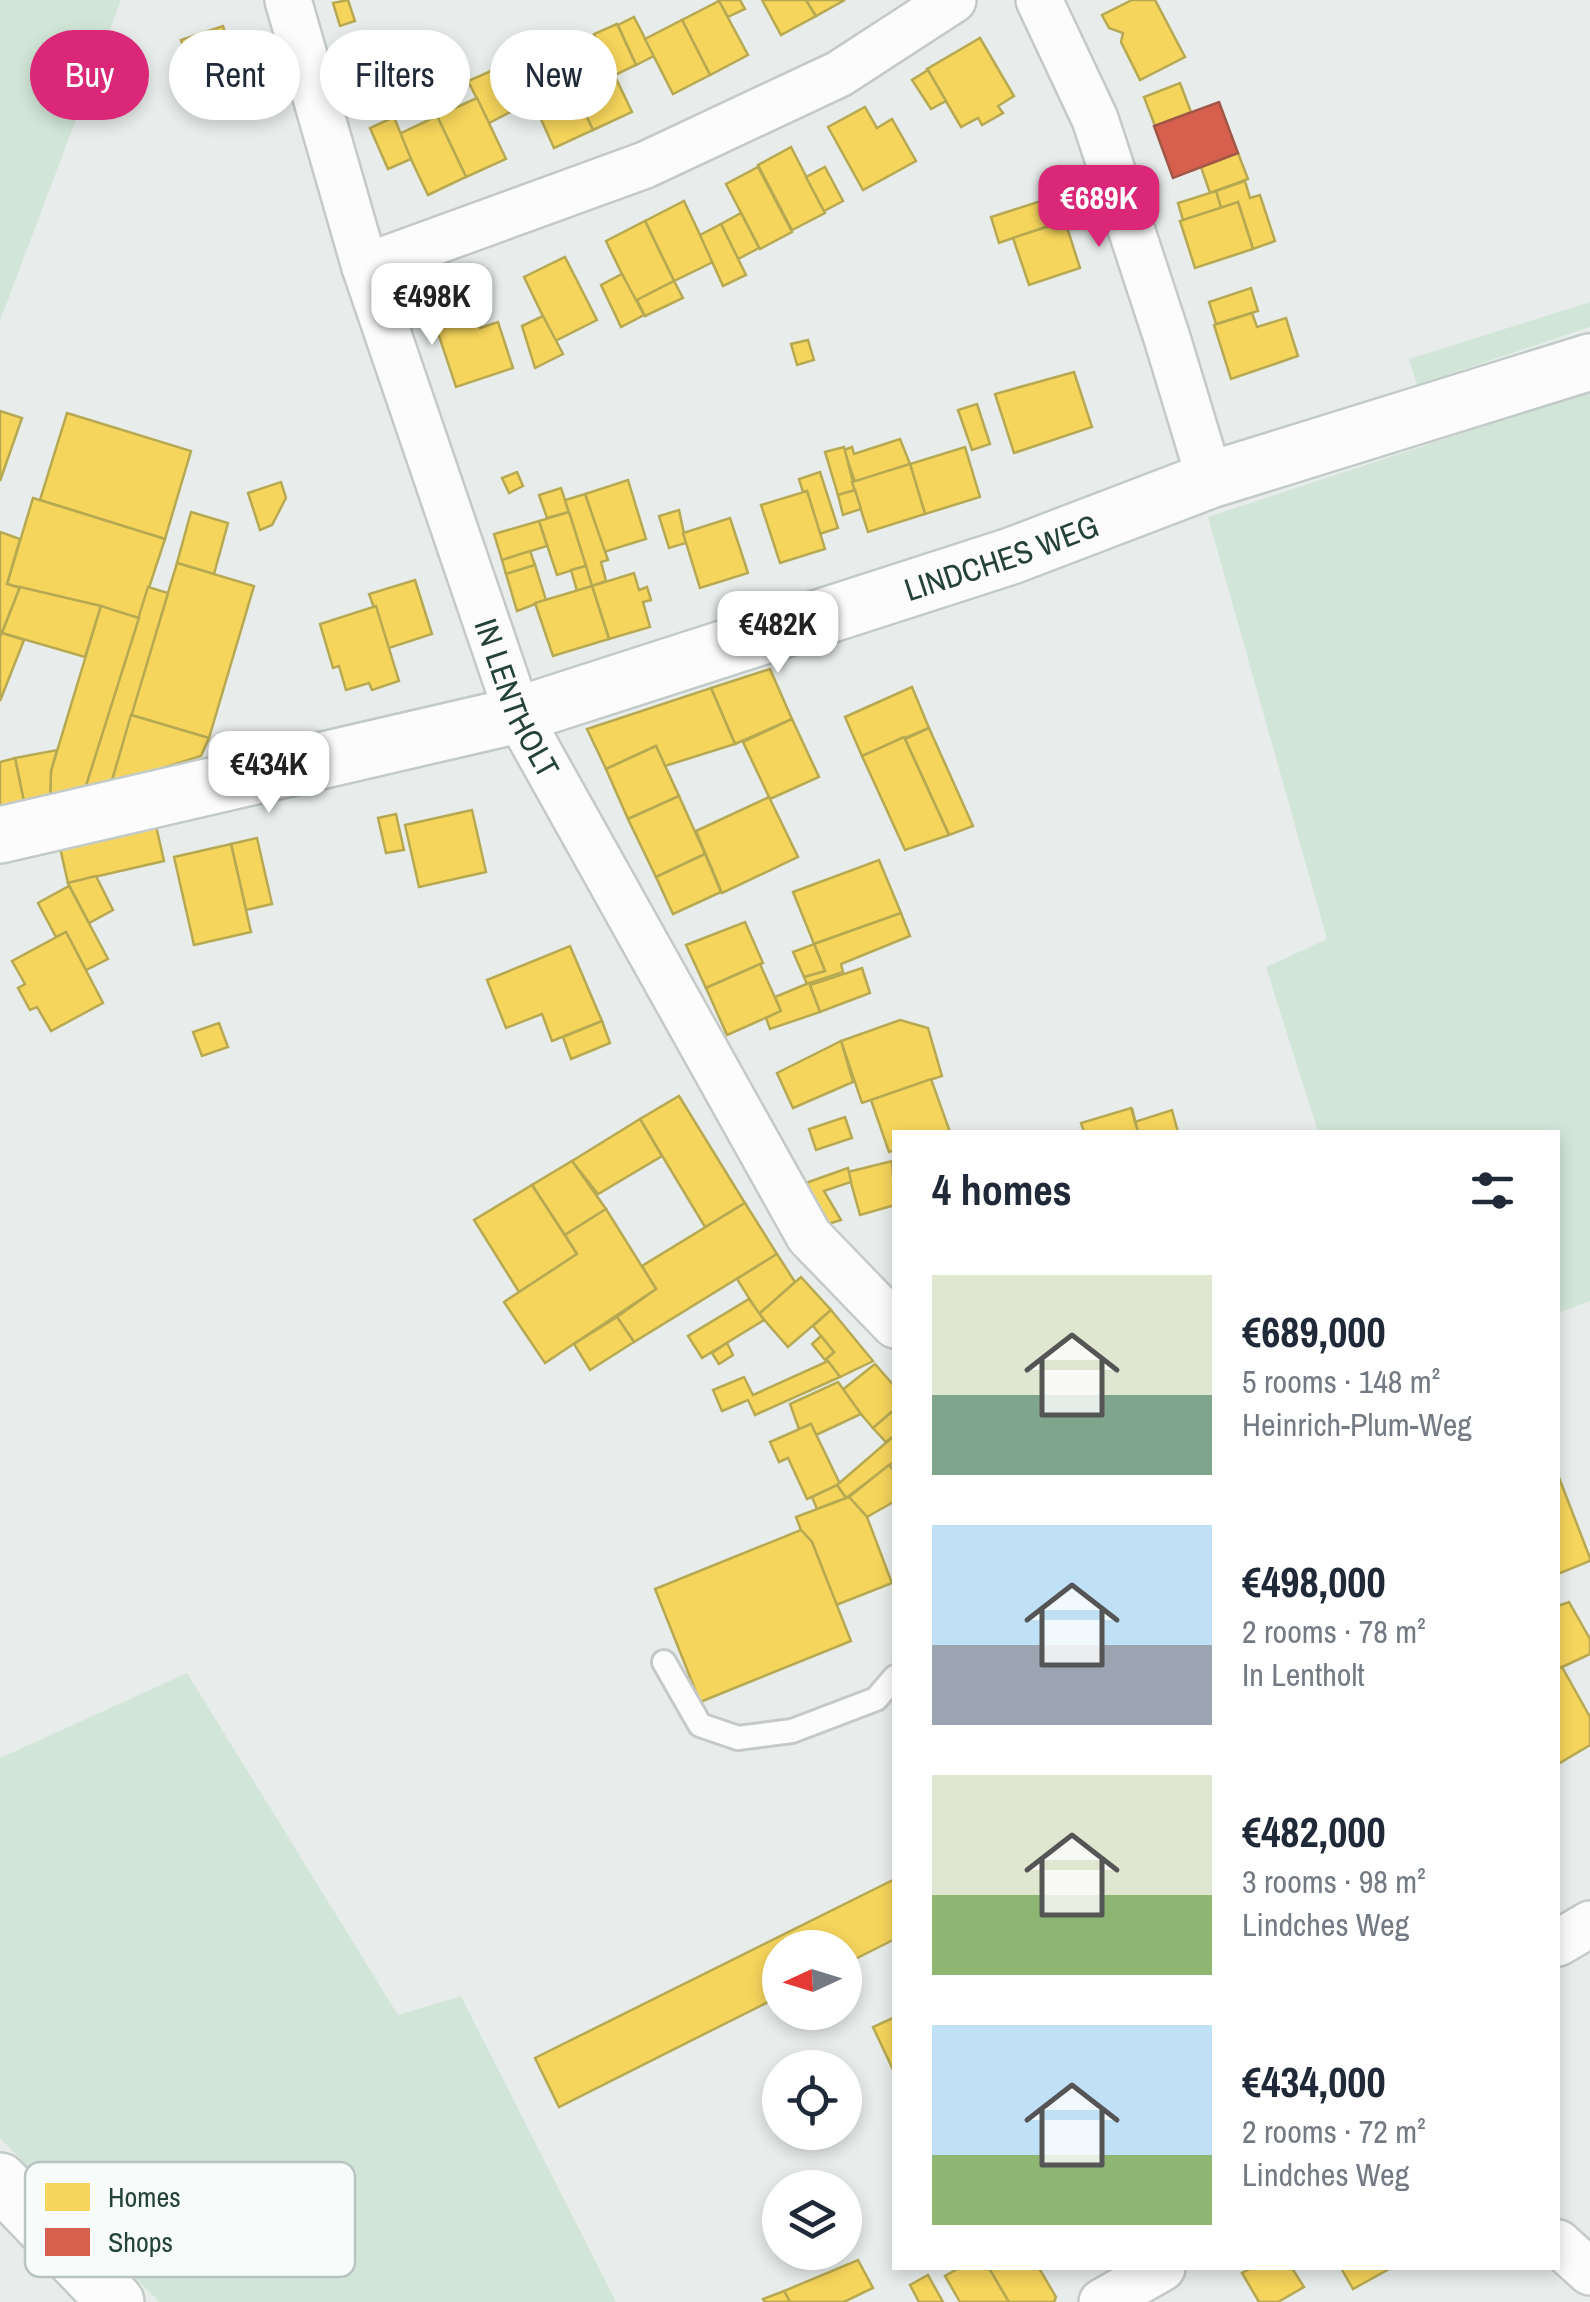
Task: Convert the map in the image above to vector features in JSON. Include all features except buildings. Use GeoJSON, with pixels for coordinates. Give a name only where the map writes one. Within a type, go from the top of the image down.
{"type":"FeatureCollection","features":[{"type":"Feature","properties":{"kind":"street","name":"IN LENTHOLT"},"geometry":{"type":"LineString","coordinates":[[288,0],[365,267],[518,715],[808,1236],[892,1322]]}},
{"type":"Feature","properties":{"kind":"street"},"geometry":{"type":"LineString","coordinates":[[365,267],[646,164],[839,74],[953,0]]}},
{"type":"Feature","properties":{"kind":"street"},"geometry":{"type":"LineString","coordinates":[[1039,0],[1095,119],[1210,480]]}},
{"type":"Feature","properties":{"kind":"street","name":"LINDCHES WEG"},"geometry":{"type":"LineString","coordinates":[[0,834],[518,715],[1011,556],[1210,480],[1590,362]]}},
{"type":"Feature","properties":{"kind":"street"},"geometry":{"type":"LineString","coordinates":[[1560,1942],[1590,1924]]}},
{"type":"Feature","properties":{"kind":"street"},"geometry":{"type":"LineString","coordinates":[[0,2181],[25,2207]]}},
{"type":"Feature","properties":{"kind":"street"},"geometry":{"type":"LineString","coordinates":[[1560,2245],[1590,2272]]}},
{"type":"Feature","properties":{"kind":"street"},"geometry":{"type":"LineString","coordinates":[[1102,2302],[1158,2270]]}},
{"type":"Feature","properties":{"kind":"street"},"geometry":{"type":"LineString","coordinates":[[92,2277],[116,2302]]}},
{"type":"Feature","properties":{"kind":"lane"},"geometry":{"type":"LineString","coordinates":[[664,1662],[700,1725],[738,1738],[792,1731],[876,1699],[892,1680]]}},
{"type":"Feature","properties":{"kind":"green space"},"geometry":{"type":"Polygon","coordinates":[[[0,0],[121,0],[110,30],[30,30],[30,120],[76,120],[0,321],[0,0]]]}},
{"type":"Feature","properties":{"kind":"green space"},"geometry":{"type":"Polygon","coordinates":[[[1590,302],[1590,327],[1417,385],[1409,359],[1590,302]]]}},
{"type":"Feature","properties":{"kind":"green space"},"geometry":{"type":"Polygon","coordinates":[[[1590,391],[1590,1301],[1560,1312],[1560,1130],[1317,1130],[1266,967],[1327,939],[1208,517],[1590,391]]]}},
{"type":"Feature","properties":{"kind":"green space"},"geometry":{"type":"Polygon","coordinates":[[[187,1673],[398,2015],[461,1996],[616,2302],[159,2302],[135,2277],[355,2277],[355,2162],[25,2164],[0,2138],[0,1758],[187,1673]]]}}]}
